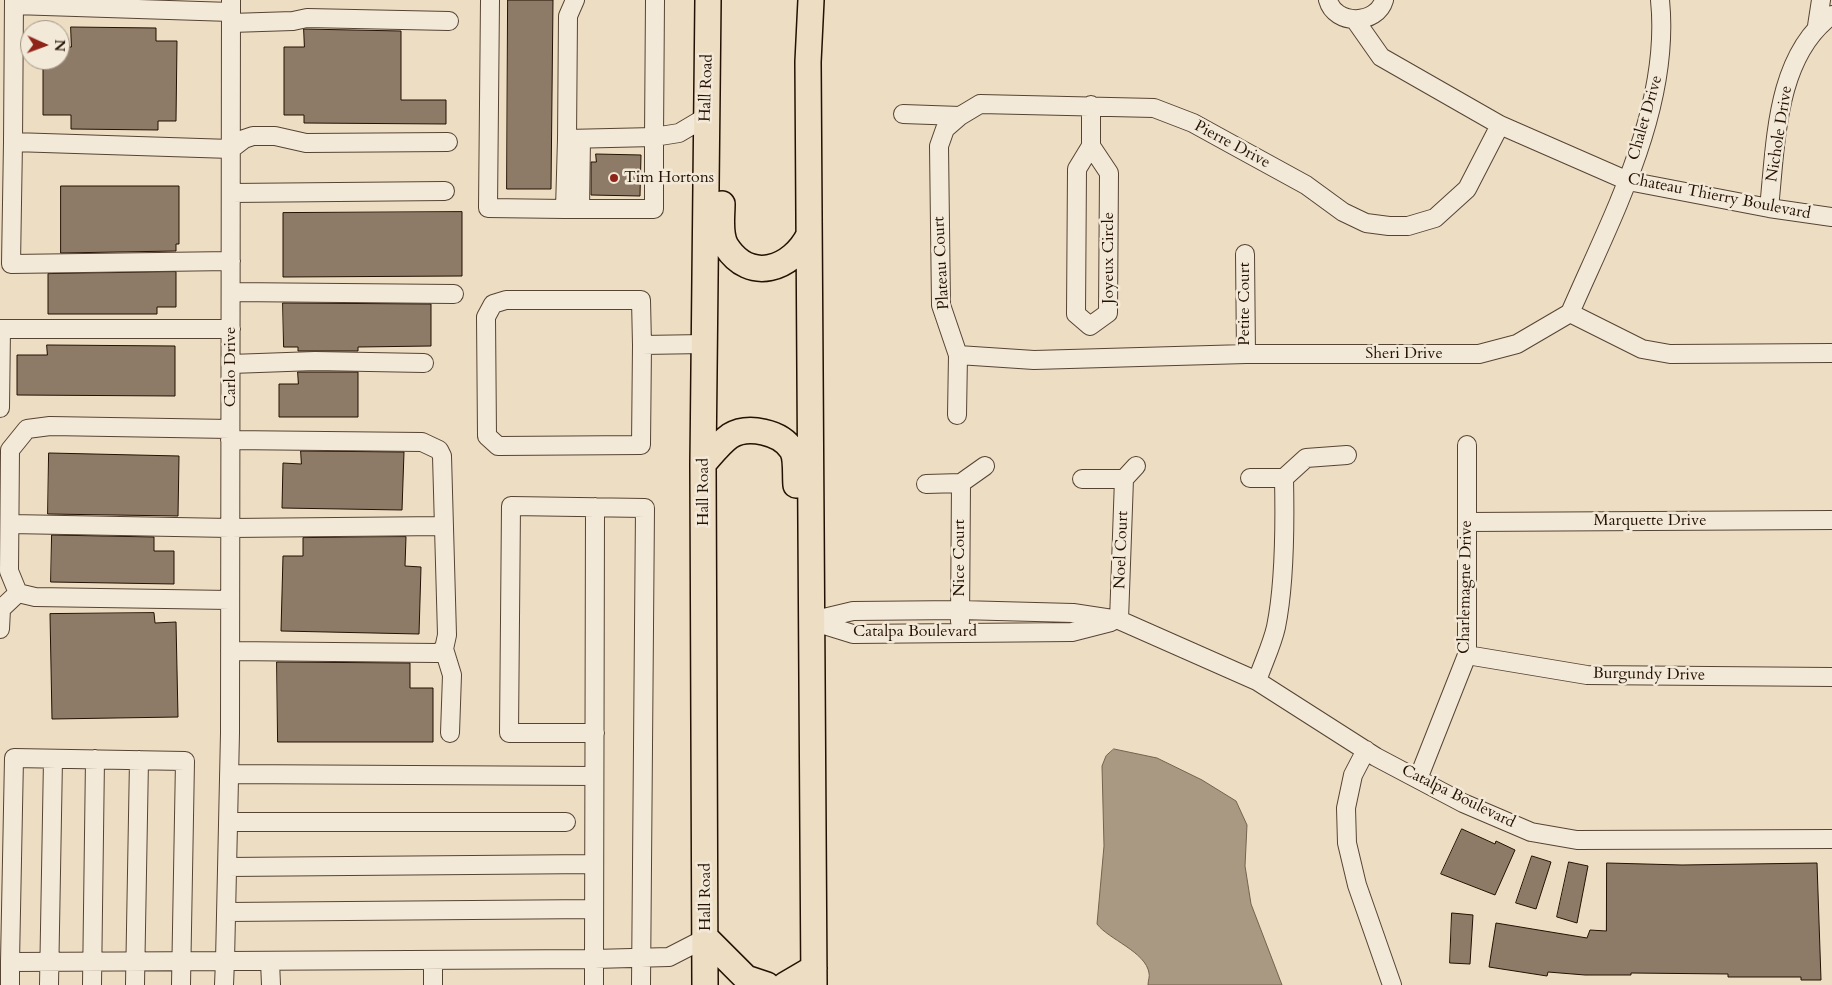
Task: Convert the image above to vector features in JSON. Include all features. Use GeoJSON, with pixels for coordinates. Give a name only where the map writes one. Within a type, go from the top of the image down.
{"type":"FeatureCollection","features":[{"type":"Feature","properties":{"kind":"highway","name":"Hall Road"},"geometry":{"type":"LineString","coordinates":[[705,985],[703,464],[708,0]]}},
{"type":"Feature","properties":{"kind":"highway"},"geometry":{"type":"LineString","coordinates":[[785,985],[814,977],[808,62],[811,0]]}},
{"type":"Feature","properties":{"kind":"highway"},"geometry":{"type":"LineString","coordinates":[[709,39],[724,74],[721,233],[726,245],[749,266],[763,268],[779,266],[790,261],[800,251],[809,235]]}},
{"type":"Feature","properties":{"kind":"highway"},"geometry":{"type":"LineString","coordinates":[[703,464],[731,435],[752,431],[767,432],[780,439],[793,451],[811,621]]}},
{"type":"Feature","properties":{"kind":"highway"},"geometry":{"type":"LineString","coordinates":[[706,938],[746,978],[767,985]]}},
{"type":"Feature","properties":{"kind":"street"},"geometry":{"type":"LineString","coordinates":[[490,0],[488,208],[573,209],[654,209],[655,0]]}},
{"type":"Feature","properties":{"kind":"street"},"geometry":{"type":"LineString","coordinates":[[573,209],[574,139],[568,16],[575,0]]}},
{"type":"Feature","properties":{"kind":"street"},"geometry":{"type":"LineString","coordinates":[[1328,0],[1340,16],[1355,20],[1371,16],[1382,6],[1384,0]]}},
{"type":"Feature","properties":{"kind":"street","name":"Chalet Drive"},"geometry":{"type":"LineString","coordinates":[[1570,313],[1628,181],[1659,79],[1663,30],[1660,0]]}},
{"type":"Feature","properties":{"kind":"street"},"geometry":{"type":"LineString","coordinates":[[1817,26],[1820,0]]}},
{"type":"Feature","properties":{"kind":"street"},"geometry":{"type":"LineString","coordinates":[[231,261],[11,264],[14,2],[231,12],[292,21],[308,18],[449,21]]}},
{"type":"Feature","properties":{"kind":"street","name":"Carlo Drive"},"geometry":{"type":"LineString","coordinates":[[224,985],[230,733],[231,12]]}},
{"type":"Feature","properties":{"kind":"street","name":"Nichole Drive"},"geometry":{"type":"LineString","coordinates":[[1769,208],[1779,121],[1788,82],[1799,54],[1817,26],[1832,15]]}},
{"type":"Feature","properties":{"kind":"street","name":"Chateau Thierry Boulevard"},"geometry":{"type":"LineString","coordinates":[[1355,20],[1381,58],[1500,125],[1628,181],[1769,208],[1832,217]]}},
{"type":"Feature","properties":{"kind":"street","name":"Pierre Drive"},"geometry":{"type":"LineString","coordinates":[[960,116],[980,104],[1091,105],[1154,108],[1193,123],[1306,185],[1343,212],[1366,223],[1389,226],[1408,226],[1436,218],[1467,189],[1500,125]]}},
{"type":"Feature","properties":{"kind":"street","name":"Joyeux Circle"},"geometry":{"type":"LineString","coordinates":[[1091,105],[1091,146],[1078,169],[1076,314],[1090,326],[1108,313],[1110,173],[1091,146]]}},
{"type":"Feature","properties":{"kind":"street"},"geometry":{"type":"LineString","coordinates":[[903,114],[960,116]]}},
{"type":"Feature","properties":{"kind":"street","name":"Plateau Court"},"geometry":{"type":"LineString","coordinates":[[957,414],[958,355],[941,305],[939,146],[945,129],[960,116]]}},
{"type":"Feature","properties":{"kind":"street"},"geometry":{"type":"LineString","coordinates":[[574,139],[654,137],[679,133],[706,117]]}},
{"type":"Feature","properties":{"kind":"street"},"geometry":{"type":"LineString","coordinates":[[13,142],[231,149],[244,139],[253,136],[275,136],[306,143],[448,142]]}},
{"type":"Feature","properties":{"kind":"street"},"geometry":{"type":"LineString","coordinates":[[231,193],[445,191]]}},
{"type":"Feature","properties":{"kind":"street","name":"Petite Court"},"geometry":{"type":"LineString","coordinates":[[1245,254],[1246,354]]}},
{"type":"Feature","properties":{"kind":"street"},"geometry":{"type":"LineString","coordinates":[[231,292],[454,294]]}},
{"type":"Feature","properties":{"kind":"street"},"geometry":{"type":"LineString","coordinates":[[506,300],[641,300],[642,345],[641,445],[498,446],[487,436],[486,317],[493,304],[506,300]]}},
{"type":"Feature","properties":{"kind":"street"},"geometry":{"type":"LineString","coordinates":[[1570,313],[1642,348],[1670,354],[1832,353]]}},
{"type":"Feature","properties":{"kind":"street","name":"Sheri Drive"},"geometry":{"type":"LineString","coordinates":[[958,355],[1034,360],[1246,354],[1479,354],[1517,344],[1570,313]]}},
{"type":"Feature","properties":{"kind":"street"},"geometry":{"type":"LineString","coordinates":[[0,408],[1,329],[231,329]]}},
{"type":"Feature","properties":{"kind":"street"},"geometry":{"type":"LineString","coordinates":[[642,345],[704,344]]}},
{"type":"Feature","properties":{"kind":"street"},"geometry":{"type":"LineString","coordinates":[[231,364],[315,361],[424,363]]}},
{"type":"Feature","properties":{"kind":"street"},"geometry":{"type":"LineString","coordinates":[[18,593],[9,571],[10,524],[5,446],[27,429],[50,426],[422,442],[433,446],[442,456],[447,635],[444,649],[452,675],[450,733]]}},
{"type":"Feature","properties":{"kind":"street","name":"Charlemagne Drive"},"geometry":{"type":"LineString","coordinates":[[1418,779],[1467,655],[1468,445]]}},
{"type":"Feature","properties":{"kind":"street"},"geometry":{"type":"LineString","coordinates":[[1250,478],[1284,478],[1306,458],[1347,455]]}},
{"type":"Feature","properties":{"kind":"street"},"geometry":{"type":"LineString","coordinates":[[926,484],[961,483],[985,466]]}},
{"type":"Feature","properties":{"kind":"street"},"geometry":{"type":"LineString","coordinates":[[1082,479],[1124,479],[1136,466]]}},
{"type":"Feature","properties":{"kind":"street"},"geometry":{"type":"LineString","coordinates":[[1257,681],[1275,630],[1280,606],[1285,517],[1284,478]]}},
{"type":"Feature","properties":{"kind":"street","name":"Noel Court"},"geometry":{"type":"LineString","coordinates":[[1119,620],[1124,479]]}},
{"type":"Feature","properties":{"kind":"street","name":"Nice Court"},"geometry":{"type":"LineString","coordinates":[[960,632],[961,483]]}},
{"type":"Feature","properties":{"kind":"street"},"geometry":{"type":"LineString","coordinates":[[594,733],[509,733],[511,506],[645,508],[641,985]]}},
{"type":"Feature","properties":{"kind":"street"},"geometry":{"type":"LineString","coordinates":[[594,985],[596,507]]}},
{"type":"Feature","properties":{"kind":"street","name":"Marquette Drive"},"geometry":{"type":"LineString","coordinates":[[1467,522],[1832,520]]}},
{"type":"Feature","properties":{"kind":"street"},"geometry":{"type":"LineString","coordinates":[[10,524],[230,528],[444,526]]}},
{"type":"Feature","properties":{"kind":"street"},"geometry":{"type":"LineString","coordinates":[[18,593],[35,597],[230,600]]}},
{"type":"Feature","properties":{"kind":"street"},"geometry":{"type":"LineString","coordinates":[[0,629],[1,609],[18,593]]}},
{"type":"Feature","properties":{"kind":"street","name":"Catalpa Boulevard"},"geometry":{"type":"LineString","coordinates":[[811,621],[853,611],[960,610],[1073,613],[1119,620],[1257,681],[1366,750],[1418,779],[1463,803],[1531,832],[1577,840],[1832,839]]}},
{"type":"Feature","properties":{"kind":"street","name":"Catalpa Boulevard"},"geometry":{"type":"LineString","coordinates":[[811,621],[853,634],[1072,632],[1119,620]]}},
{"type":"Feature","properties":{"kind":"street"},"geometry":{"type":"LineString","coordinates":[[230,651],[437,654],[444,649]]}},
{"type":"Feature","properties":{"kind":"street","name":"Burgundy Drive"},"geometry":{"type":"LineString","coordinates":[[1467,655],[1587,675],[1832,677]]}},
{"type":"Feature","properties":{"kind":"street"},"geometry":{"type":"LineString","coordinates":[[1366,750],[1352,775],[1346,808],[1347,843],[1357,885],[1392,985]]}},
{"type":"Feature","properties":{"kind":"street"},"geometry":{"type":"LineString","coordinates":[[10,985],[14,758],[185,761],[180,985]]}},
{"type":"Feature","properties":{"kind":"street"},"geometry":{"type":"LineString","coordinates":[[49,985],[53,759]]}},
{"type":"Feature","properties":{"kind":"street"},"geometry":{"type":"LineString","coordinates":[[92,985],[96,759]]}},
{"type":"Feature","properties":{"kind":"street"},"geometry":{"type":"LineString","coordinates":[[135,985],[140,760]]}},
{"type":"Feature","properties":{"kind":"street"},"geometry":{"type":"LineString","coordinates":[[229,774],[594,776]]}},
{"type":"Feature","properties":{"kind":"street"},"geometry":{"type":"LineString","coordinates":[[228,822],[566,822]]}},
{"type":"Feature","properties":{"kind":"street"},"geometry":{"type":"LineString","coordinates":[[227,867],[594,864]]}},
{"type":"Feature","properties":{"kind":"street"},"geometry":{"type":"LineString","coordinates":[[226,912],[594,909]]}},
{"type":"Feature","properties":{"kind":"street"},"geometry":{"type":"LineString","coordinates":[[10,962],[641,959],[669,957],[706,938]]}},
{"type":"Feature","properties":{"kind":"street"},"geometry":{"type":"LineString","coordinates":[[433,985],[434,960]]}},
{"type":"Feature","properties":{"kind":"street"},"geometry":{"type":"LineString","coordinates":[[270,961],[271,985]]}},
{"type":"Feature","properties":{"kind":"shaded area"},"geometry":{"type":"Polygon","coordinates":[[[1114,749],[1157,758],[1202,780],[1236,801],[1247,825],[1245,866],[1251,904],[1282,985],[1148,985],[1149,973],[1141,959],[1102,930],[1097,924],[1104,846],[1102,766],[1106,756],[1114,749]]]}},
{"type":"Feature","properties":{"kind":"building"},"geometry":{"type":"Polygon","coordinates":[[[508,0],[553,0],[551,189],[507,189],[508,0]]]}},
{"type":"Feature","properties":{"kind":"building"},"geometry":{"type":"Polygon","coordinates":[[[71,27],[156,28],[156,41],[177,41],[176,121],[158,121],[158,130],[71,129],[71,115],[43,115],[43,70],[70,70],[71,27]]]}},
{"type":"Feature","properties":{"kind":"building"},"geometry":{"type":"Polygon","coordinates":[[[304,29],[401,31],[401,100],[446,100],[446,124],[304,123],[304,115],[284,115],[284,47],[304,47],[304,29]]]}},
{"type":"Feature","properties":{"kind":"building","name":"Tim Hortons"},"geometry":{"type":"Polygon","coordinates":[[[596,154],[641,155],[640,196],[591,195],[591,162],[596,162],[596,154]]]}},
{"type":"Feature","properties":{"kind":"building"},"geometry":{"type":"Polygon","coordinates":[[[61,186],[179,186],[179,244],[176,244],[176,251],[61,253],[61,186]]]}},
{"type":"Feature","properties":{"kind":"building"},"geometry":{"type":"Polygon","coordinates":[[[462,212],[462,276],[283,277],[283,213],[462,212]]]}},
{"type":"Feature","properties":{"kind":"building"},"geometry":{"type":"Polygon","coordinates":[[[176,272],[176,307],[157,307],[157,314],[48,314],[48,274],[176,272]]]}},
{"type":"Feature","properties":{"kind":"building"},"geometry":{"type":"Polygon","coordinates":[[[283,303],[431,304],[431,346],[358,347],[358,351],[298,351],[298,347],[284,347],[283,303]]]}},
{"type":"Feature","properties":{"kind":"building"},"geometry":{"type":"Polygon","coordinates":[[[47,345],[175,346],[175,396],[17,395],[17,355],[47,355],[47,345]]]}},
{"type":"Feature","properties":{"kind":"building"},"geometry":{"type":"Polygon","coordinates":[[[298,372],[358,372],[358,417],[279,417],[279,384],[298,384],[298,372]]]}},
{"type":"Feature","properties":{"kind":"building"},"geometry":{"type":"Polygon","coordinates":[[[301,451],[404,452],[402,510],[282,508],[283,463],[301,464],[301,451]]]}},
{"type":"Feature","properties":{"kind":"building"},"geometry":{"type":"Polygon","coordinates":[[[49,453],[179,456],[178,516],[48,514],[49,453]]]}},
{"type":"Feature","properties":{"kind":"building"},"geometry":{"type":"Polygon","coordinates":[[[52,535],[154,537],[154,551],[174,551],[174,584],[51,582],[52,535]]]}},
{"type":"Feature","properties":{"kind":"building"},"geometry":{"type":"Polygon","coordinates":[[[406,537],[405,566],[421,567],[419,634],[281,631],[283,556],[303,556],[303,538],[406,537]]]}},
{"type":"Feature","properties":{"kind":"building"},"geometry":{"type":"Polygon","coordinates":[[[154,613],[155,623],[176,622],[178,717],[52,719],[50,614],[154,613]]]}},
{"type":"Feature","properties":{"kind":"building"},"geometry":{"type":"Polygon","coordinates":[[[277,662],[410,663],[410,688],[433,688],[433,742],[278,742],[277,662]]]}},
{"type":"Feature","properties":{"kind":"building"},"geometry":{"type":"Polygon","coordinates":[[[1462,829],[1495,844],[1496,841],[1515,850],[1495,895],[1441,874],[1462,829]]]}},
{"type":"Feature","properties":{"kind":"building"},"geometry":{"type":"Polygon","coordinates":[[[1532,856],[1551,862],[1536,909],[1516,903],[1532,856]]]}},
{"type":"Feature","properties":{"kind":"building"},"geometry":{"type":"Polygon","coordinates":[[[1569,862],[1588,866],[1577,923],[1557,917],[1569,862]]]}},
{"type":"Feature","properties":{"kind":"building"},"geometry":{"type":"Polygon","coordinates":[[[1607,863],[1682,865],[1817,863],[1821,980],[1801,980],[1801,977],[1728,977],[1728,974],[1631,973],[1631,975],[1585,975],[1548,972],[1547,976],[1489,967],[1496,923],[1587,938],[1590,930],[1606,931],[1607,863]]]}},
{"type":"Feature","properties":{"kind":"building"},"geometry":{"type":"Polygon","coordinates":[[[1452,913],[1473,915],[1470,964],[1450,963],[1452,913]]]}},
{"type":"Feature","properties":{"kind":"place","name":"Tim Hortons"},"geometry":{"type":"Point","coordinates":[614,178]}}]}
